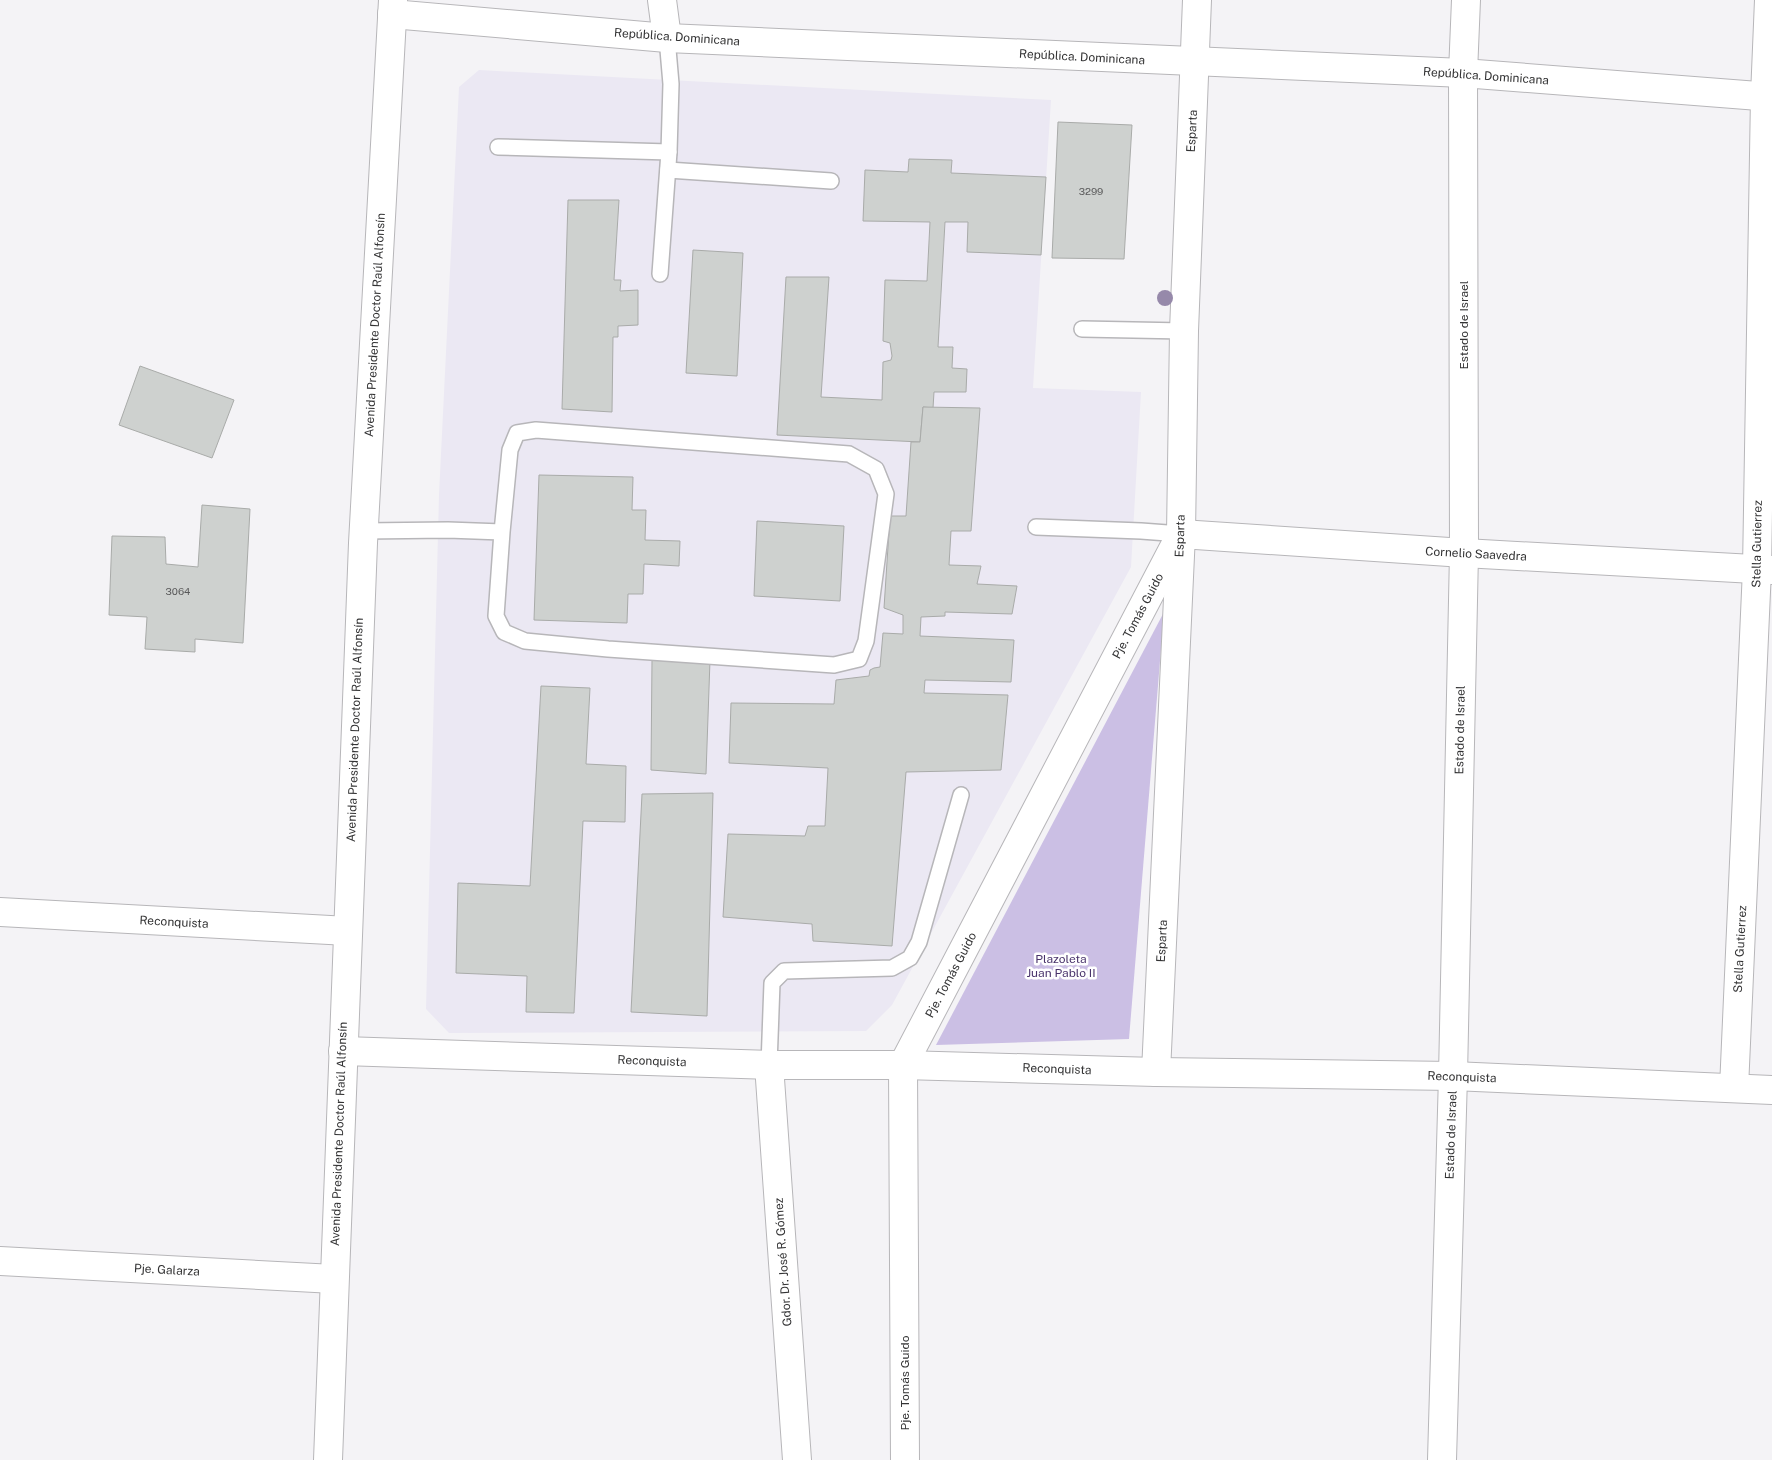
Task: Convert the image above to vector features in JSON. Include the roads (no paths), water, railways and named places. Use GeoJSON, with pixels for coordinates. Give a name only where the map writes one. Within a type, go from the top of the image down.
{"type":"FeatureCollection","features":[{"type":"Feature","properties":{"kind":"street"},"geometry":{"type":"LineString","coordinates":[[662,0],[667,38]]}},
{"type":"Feature","properties":{"kind":"street","name":"Esparta"},"geometry":{"type":"LineString","coordinates":[[1156,1072],[1181,534],[1184,331],[1197,0]]}},
{"type":"Feature","properties":{"kind":"street","name":"Estado de Israel"},"geometry":{"type":"LineString","coordinates":[[1442,1460],[1453,1076],[1464,553],[1463,73],[1466,0]]}},
{"type":"Feature","properties":{"kind":"street","name":"Stella Gutierrez"},"geometry":{"type":"LineString","coordinates":[[1734,1088],[1765,569],[1769,0]]}},
{"type":"Feature","properties":{"kind":"street","name":"República. Dominicana"},"geometry":{"type":"LineString","coordinates":[[392,7],[667,38],[1463,73],[1768,96]]}},
{"type":"Feature","properties":{"kind":"street","name":"Avenida Presidente Doctor Raúl Alfonsín"},"geometry":{"type":"LineString","coordinates":[[328,1460],[364,531],[392,7]]}},
{"type":"Feature","properties":{"kind":"street","name":"Cornelio Saavedra"},"geometry":{"type":"LineString","coordinates":[[1181,534],[1464,553],[1765,569]]}},
{"type":"Feature","properties":{"kind":"street","name":"Pje. Tomás Guido"},"geometry":{"type":"LineString","coordinates":[[905,1460],[903,1065],[1181,534]]}},
{"type":"Feature","properties":{"kind":"street","name":"Reconquista"},"geometry":{"type":"LineString","coordinates":[[0,912],[348,931]]}},
{"type":"Feature","properties":{"kind":"street","name":"Reconquista"},"geometry":{"type":"LineString","coordinates":[[343,1051],[769,1065],[903,1065],[1156,1072],[1453,1076],[1772,1090]]}},
{"type":"Feature","properties":{"kind":"street","name":"Gdor. Dr. José R. Gómez"},"geometry":{"type":"LineString","coordinates":[[769,1065],[797,1460]]}},
{"type":"Feature","properties":{"kind":"street","name":"Pje. Galarza"},"geometry":{"type":"LineString","coordinates":[[0,1261],[334,1279]]}},
{"type":"Feature","properties":{"kind":"lane"},"geometry":{"type":"LineString","coordinates":[[660,274],[669,152],[671,84],[667,38]]}},
{"type":"Feature","properties":{"kind":"lane"},"geometry":{"type":"LineString","coordinates":[[498,147],[669,152]]}},
{"type":"Feature","properties":{"kind":"lane"},"geometry":{"type":"LineString","coordinates":[[668,170],[831,181]]}},
{"type":"Feature","properties":{"kind":"lane"},"geometry":{"type":"LineString","coordinates":[[1082,329],[1184,331]]}},
{"type":"Feature","properties":{"kind":"lane"},"geometry":{"type":"LineString","coordinates":[[536,430],[849,454],[876,469],[886,494],[866,641],[859,659],[834,665],[608,649],[525,641],[504,632],[496,616],[502,532],[510,450],[517,433],[536,430]]}},
{"type":"Feature","properties":{"kind":"lane"},"geometry":{"type":"LineString","coordinates":[[1036,527],[1181,534]]}},
{"type":"Feature","properties":{"kind":"lane"},"geometry":{"type":"LineString","coordinates":[[364,531],[448,530],[502,532]]}},
{"type":"Feature","properties":{"kind":"lane"},"geometry":{"type":"LineString","coordinates":[[769,1065],[772,983],[784,971],[892,968],[910,958],[919,942],[960,795]]}},
{"type":"Feature","properties":{"kind":"park label","name":"Plazoleta Juan Pablo II"},"geometry":{"type":"Point","coordinates":[1061,966]}}]}
